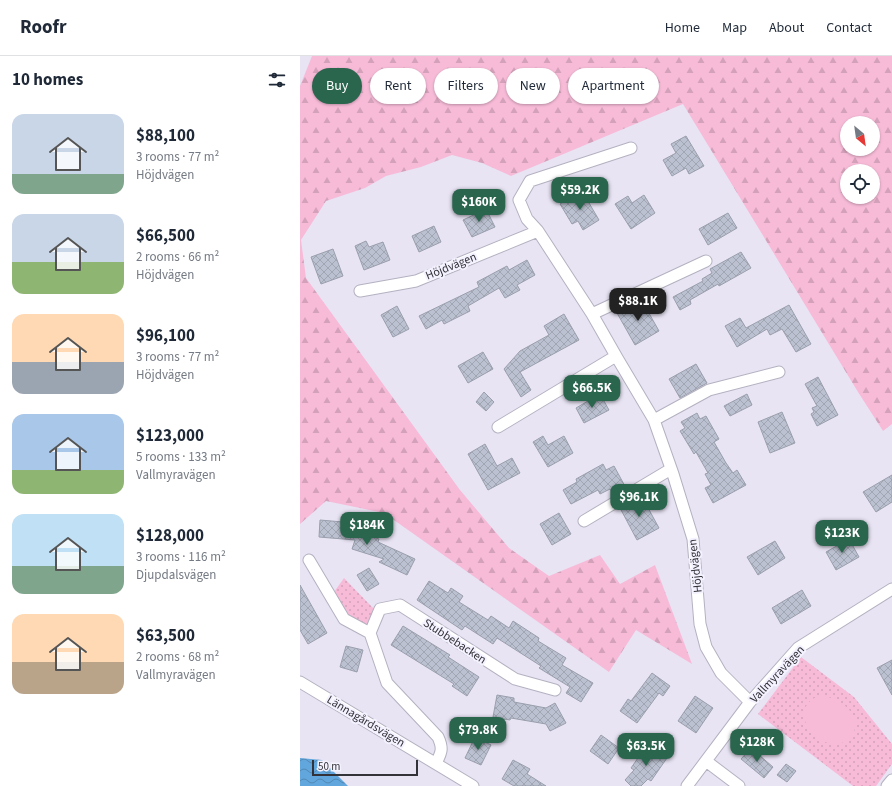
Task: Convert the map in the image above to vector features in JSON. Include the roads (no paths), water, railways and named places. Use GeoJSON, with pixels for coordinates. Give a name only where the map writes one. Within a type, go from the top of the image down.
{"type":"FeatureCollection","features":[{"type":"Feature","properties":{"kind":"street","name":"Höjdvägen"},"geometry":{"type":"LineString","coordinates":[[631,148],[530,181],[519,200],[527,219],[538,230],[592,314],[654,420],[672,469],[693,539],[700,624],[706,647],[721,673],[750,702]]}},
{"type":"Feature","properties":{"kind":"street","name":"Höjdvägen"},"geometry":{"type":"LineString","coordinates":[[360,291],[416,281],[538,230]]}},
{"type":"Feature","properties":{"kind":"street"},"geometry":{"type":"LineString","coordinates":[[592,314],[706,261]]}},
{"type":"Feature","properties":{"kind":"street"},"geometry":{"type":"LineString","coordinates":[[498,427],[616,356]]}},
{"type":"Feature","properties":{"kind":"street"},"geometry":{"type":"LineString","coordinates":[[654,420],[709,390],[779,372]]}},
{"type":"Feature","properties":{"kind":"street"},"geometry":{"type":"LineString","coordinates":[[584,521],[672,469]]}},
{"type":"Feature","properties":{"kind":"street"},"geometry":{"type":"LineString","coordinates":[[309,560],[344,619],[370,633],[387,683],[438,737],[442,746],[442,752],[436,762]]}},
{"type":"Feature","properties":{"kind":"street","name":"Vallmyravägen"},"geometry":{"type":"LineString","coordinates":[[687,786],[750,702],[798,648],[892,589]]}},
{"type":"Feature","properties":{"kind":"street","name":"Stubbebacken"},"geometry":{"type":"LineString","coordinates":[[370,633],[380,610],[400,605],[514,680],[555,690]]}},
{"type":"Feature","properties":{"kind":"street","name":"Lännagårdsvägen"},"geometry":{"type":"LineString","coordinates":[[300,682],[436,762],[473,786]]}},
{"type":"Feature","properties":{"kind":"street"},"geometry":{"type":"LineString","coordinates":[[706,762],[739,786]]}},
{"type":"Feature","properties":{"kind":"street"},"geometry":{"type":"LineString","coordinates":[[887,786],[892,780]]}},
{"type":"Feature","properties":{"kind":"water"},"geometry":{"type":"Polygon","coordinates":[[[300,758],[322,760],[348,786],[300,786],[300,758]]]}}]}
